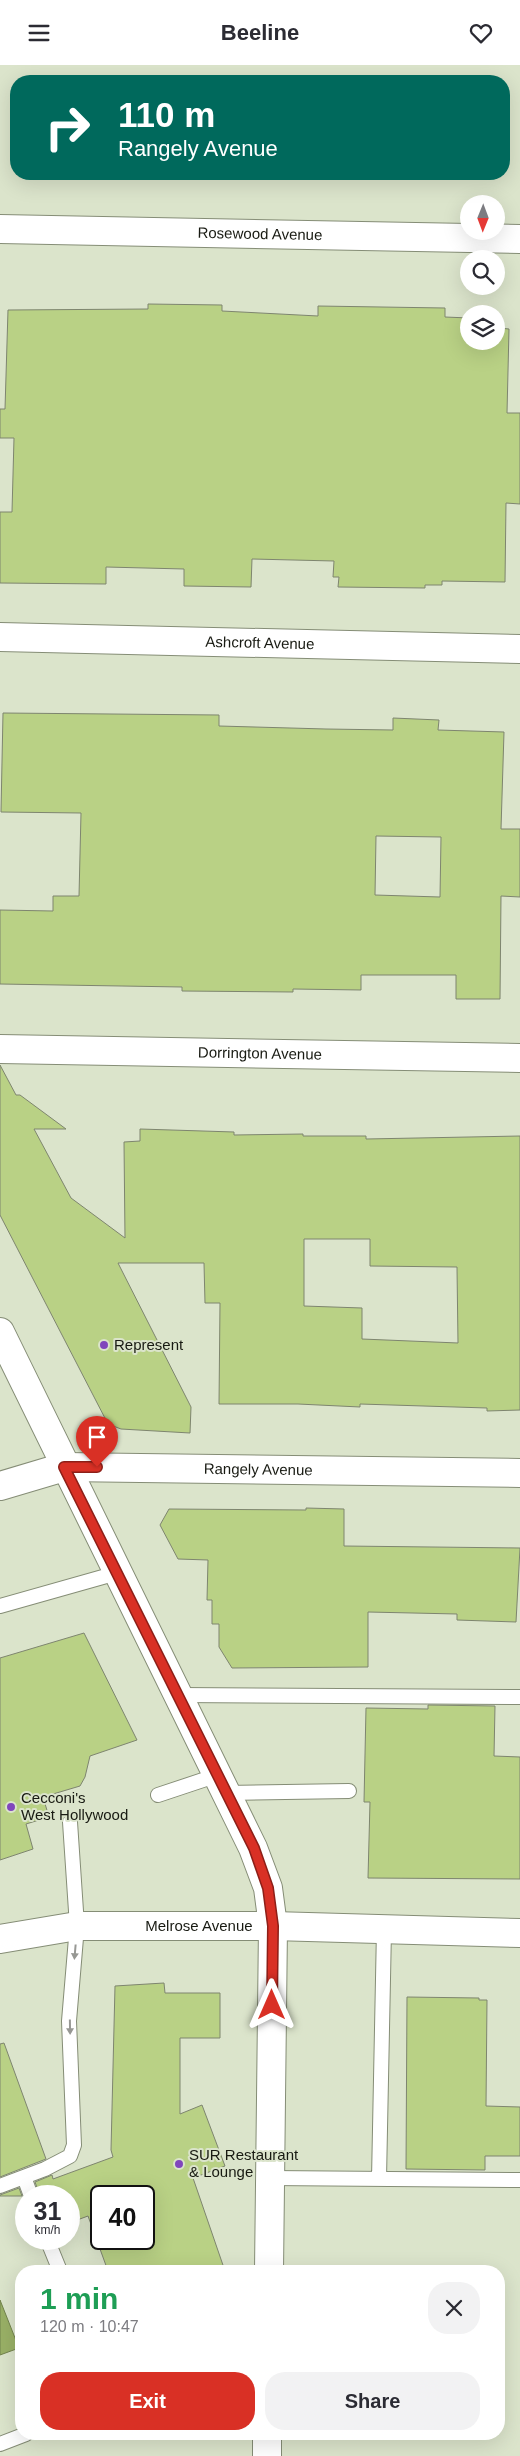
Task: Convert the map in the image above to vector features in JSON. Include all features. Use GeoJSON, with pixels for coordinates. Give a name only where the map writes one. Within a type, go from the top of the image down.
{"type":"FeatureCollection","features":[{"type":"Feature","properties":{"kind":"street","name":"Rosewood Avenue"},"geometry":{"type":"LineString","coordinates":[[0,229],[520,239]]}},
{"type":"Feature","properties":{"kind":"street","name":"Ashcroft Avenue"},"geometry":{"type":"LineString","coordinates":[[0,637],[520,649]]}},
{"type":"Feature","properties":{"kind":"street","name":"Dorrington Avenue"},"geometry":{"type":"LineString","coordinates":[[0,1049],[520,1058]]}},
{"type":"Feature","properties":{"kind":"street"},"geometry":{"type":"LineString","coordinates":[[0,1332],[64,1467],[254,1848],[268,1888],[273,1926],[269,2265]]}},
{"type":"Feature","properties":{"kind":"street","name":"Rangely Avenue"},"geometry":{"type":"LineString","coordinates":[[0,1486],[64,1467],[520,1473]]}},
{"type":"Feature","properties":{"kind":"street","name":"Melrose Avenue"},"geometry":{"type":"LineString","coordinates":[[0,1939],[77,1926],[273,1926],[520,1933]]}},
{"type":"Feature","properties":{"kind":"street"},"geometry":{"type":"LineString","coordinates":[[267,2440],[267,2456]]}},
{"type":"Feature","properties":{"kind":"lane"},"geometry":{"type":"LineString","coordinates":[[0,1606],[117,1573]]}},
{"type":"Feature","properties":{"kind":"lane"},"geometry":{"type":"LineString","coordinates":[[178,1695],[520,1697]]}},
{"type":"Feature","properties":{"kind":"lane"},"geometry":{"type":"LineString","coordinates":[[158,1795],[222,1784],[349,1791]]}},
{"type":"Feature","properties":{"kind":"lane"},"geometry":{"type":"LineString","coordinates":[[0,2186],[70,2157],[74,2145],[69,2021],[77,1926],[70,1822]]}},
{"type":"Feature","properties":{"kind":"lane"},"geometry":{"type":"LineString","coordinates":[[380,2179],[384,1929]]}},
{"type":"Feature","properties":{"kind":"lane"},"geometry":{"type":"LineString","coordinates":[[24,2177],[27,2185]]}},
{"type":"Feature","properties":{"kind":"lane"},"geometry":{"type":"LineString","coordinates":[[270,2179],[520,2180]]}},
{"type":"Feature","properties":{"kind":"lane"},"geometry":{"type":"LineString","coordinates":[[51,2250],[58,2265]]}},
{"type":"Feature","properties":{"kind":"lane"},"geometry":{"type":"LineString","coordinates":[[0,2444],[15,2438]]}},
{"type":"Feature","properties":{"kind":"shaded area"},"geometry":{"type":"Polygon","coordinates":[[[0,2300],[15,2338],[15,2349],[0,2355],[0,2300]]]}},
{"type":"Feature","properties":{"kind":"building"},"geometry":{"type":"Polygon","coordinates":[[[148,304],[222,305],[222,311],[318,316],[318,306],[445,308],[445,317],[460,318],[460,350],[505,350],[505,329],[509,329],[507,413],[520,413],[520,504],[506,503],[505,582],[442,581],[442,585],[425,585],[425,588],[338,587],[339,577],[333,577],[334,561],[252,559],[251,587],[184,586],[184,569],[106,567],[106,584],[0,583],[0,512],[12,512],[14,438],[0,438],[0,409],[5,409],[8,310],[148,309],[148,304]]]}},
{"type":"Feature","properties":{"kind":"building"},"geometry":{"type":"Polygon","coordinates":[[[3,713],[219,715],[219,726],[393,730],[393,718],[439,720],[438,730],[504,732],[501,829],[520,829],[520,897],[501,896],[500,999],[456,999],[456,975],[361,975],[361,990],[293,989],[293,992],[182,991],[182,987],[0,984],[0,910],[53,911],[53,896],[79,896],[81,813],[1,812],[3,713]],[[376,836],[375,895],[440,897],[441,837],[376,836]]]}},
{"type":"Feature","properties":{"kind":"building"},"geometry":{"type":"Polygon","coordinates":[[[0,1065],[16,1095],[20,1095],[66,1129],[34,1129],[71,1198],[125,1238],[124,1142],[140,1141],[140,1129],[234,1132],[234,1135],[303,1134],[303,1136],[366,1136],[366,1139],[520,1136],[520,1410],[487,1411],[487,1408],[360,1404],[360,1407],[298,1404],[219,1404],[220,1303],[205,1303],[204,1263],[118,1263],[191,1407],[190,1433],[121,1429],[108,1424],[0,1215],[0,1065]],[[304,1239],[304,1306],[362,1308],[362,1339],[458,1343],[457,1267],[370,1266],[370,1239],[304,1239]]]}},
{"type":"Feature","properties":{"kind":"building"},"geometry":{"type":"Polygon","coordinates":[[[306,1508],[344,1509],[344,1546],[520,1548],[516,1622],[457,1620],[457,1614],[368,1612],[368,1667],[232,1668],[219,1647],[219,1624],[212,1624],[212,1600],[207,1600],[208,1560],[178,1559],[160,1525],[169,1509],[306,1510],[306,1508]]]}},
{"type":"Feature","properties":{"kind":"building"},"geometry":{"type":"Polygon","coordinates":[[[84,1633],[137,1740],[90,1756],[85,1777],[80,1786],[43,1797],[49,1817],[26,1824],[33,1849],[0,1860],[0,1658],[84,1633]]]}},
{"type":"Feature","properties":{"kind":"building"},"geometry":{"type":"Polygon","coordinates":[[[428,1705],[495,1706],[494,1756],[520,1757],[520,1879],[368,1878],[370,1802],[364,1802],[366,1708],[428,1709],[428,1705]]]}},
{"type":"Feature","properties":{"kind":"building"},"geometry":{"type":"Polygon","coordinates":[[[164,1983],[165,1993],[220,1993],[220,2038],[180,2038],[180,2114],[202,2105],[225,2166],[193,2178],[223,2265],[106,2265],[100,2250],[155,2250],[155,2185],[90,2185],[90,2222],[88,2216],[80,2219],[80,2185],[36,2185],[35,2182],[52,2175],[53,2179],[113,2157],[111,2150],[115,1986],[164,1983]]]}},
{"type":"Feature","properties":{"kind":"building"},"geometry":{"type":"Polygon","coordinates":[[[407,1997],[479,1998],[479,2000],[487,2000],[486,2106],[520,2107],[520,2156],[485,2156],[485,2170],[406,2169],[407,1997]]]}},
{"type":"Feature","properties":{"kind":"building"},"geometry":{"type":"Polygon","coordinates":[[[4,2043],[46,2159],[0,2177],[0,2044],[4,2043]]]}},
{"type":"Feature","properties":{"kind":"building"},"geometry":{"type":"Polygon","coordinates":[[[15,2189],[15,2196],[0,2195],[15,2189]]]}},
{"type":"Feature","properties":{"kind":"place","name":"Represent"},"geometry":{"type":"Point","coordinates":[104,1345]}},
{"type":"Feature","properties":{"kind":"place","name":"Cecconi's West Hollywood"},"geometry":{"type":"Point","coordinates":[11,1807]}},
{"type":"Feature","properties":{"kind":"place","name":"SUR Restaurant & Lounge"},"geometry":{"type":"Point","coordinates":[179,2164]}},
{"type":"Feature","properties":{"kind":"route"},"geometry":{"type":"LineString","coordinates":[[97,1467],[64,1467],[254,1848],[268,1888],[273,1926],[272,2005]]}}]}
